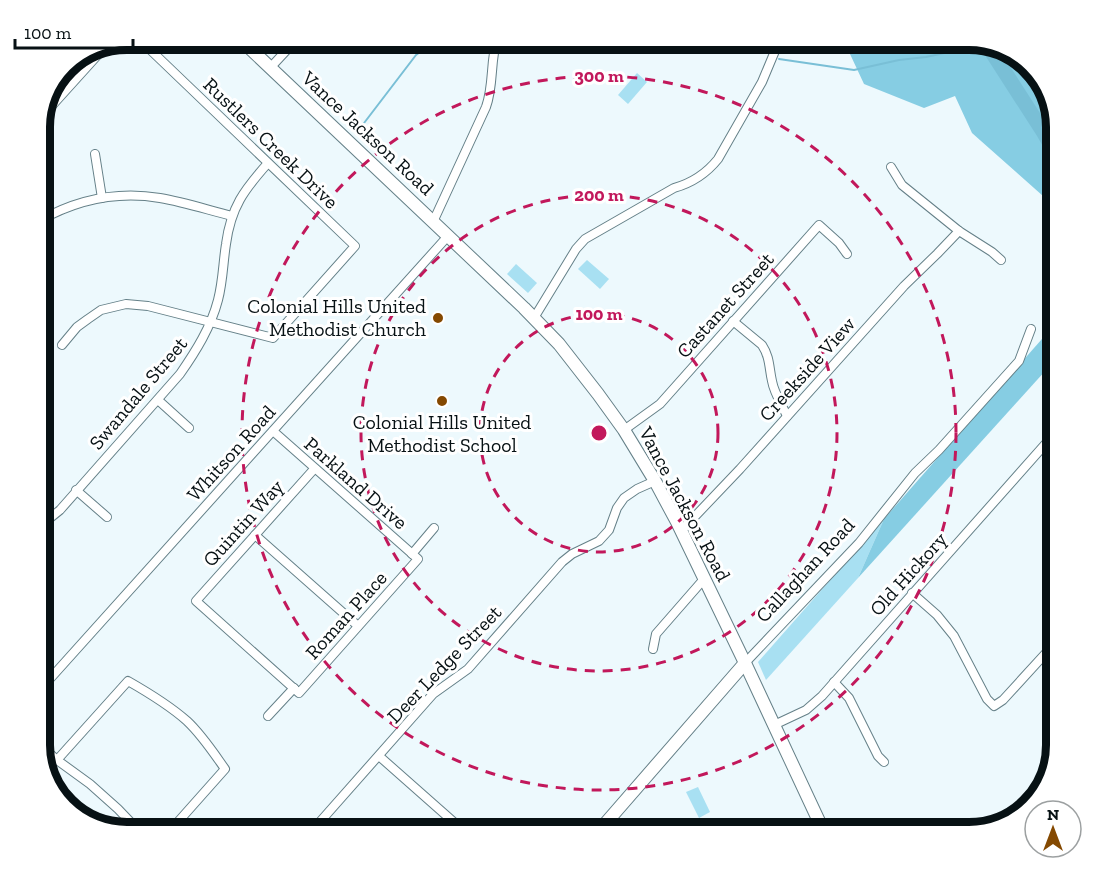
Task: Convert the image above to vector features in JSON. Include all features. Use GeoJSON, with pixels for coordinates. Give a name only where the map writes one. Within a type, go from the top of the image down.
{"type":"FeatureCollection","features":[{"type":"Feature","properties":{"kind":"main road","name":"Vance Jackson Road"},"geometry":{"type":"LineString","coordinates":[[251,50],[534,318],[559,344],[598,394],[656,481],[819,822]]}},
{"type":"Feature","properties":{"kind":"main road","name":"Callaghan Road"},"geometry":{"type":"LineString","coordinates":[[607,822],[745,663]]}},
{"type":"Feature","properties":{"kind":"street","name":"Rustlers Creek Drive"},"geometry":{"type":"LineString","coordinates":[[150,50],[355,246],[273,338],[211,322]]}},
{"type":"Feature","properties":{"kind":"street"},"geometry":{"type":"LineString","coordinates":[[270,68],[287,50]]}},
{"type":"Feature","properties":{"kind":"street"},"geometry":{"type":"LineString","coordinates":[[433,222],[486,107],[491,92],[494,50]]}},
{"type":"Feature","properties":{"kind":"street"},"geometry":{"type":"LineString","coordinates":[[534,318],[585,239],[674,188],[687,184],[710,168],[718,159],[759,88],[776,50]]}},
{"type":"Feature","properties":{"kind":"street"},"geometry":{"type":"LineString","coordinates":[[53,105],[98,55]]}},
{"type":"Feature","properties":{"kind":"street"},"geometry":{"type":"LineString","coordinates":[[95,154],[102,198]]}},
{"type":"Feature","properties":{"kind":"street","name":"Swandale Street"},"geometry":{"type":"LineString","coordinates":[[50,518],[60,510],[158,400],[194,354],[211,322],[219,298],[232,216],[241,196],[268,163]]}},
{"type":"Feature","properties":{"kind":"street"},"geometry":{"type":"LineString","coordinates":[[891,166],[902,185],[958,231],[1001,260]]}},
{"type":"Feature","properties":{"kind":"street"},"geometry":{"type":"LineString","coordinates":[[50,216],[66,208],[102,198],[140,195],[232,216]]}},
{"type":"Feature","properties":{"kind":"street","name":"Castanet Street"},"geometry":{"type":"LineString","coordinates":[[624,430],[660,404],[819,225],[847,254]]}},
{"type":"Feature","properties":{"kind":"street","name":"Creekside View"},"geometry":{"type":"LineString","coordinates":[[681,531],[904,286],[958,231]]}},
{"type":"Feature","properties":{"kind":"street","name":"Whitson Road"},"geometry":{"type":"LineString","coordinates":[[50,679],[448,236]]}},
{"type":"Feature","properties":{"kind":"street"},"geometry":{"type":"LineString","coordinates":[[62,345],[77,327],[88,319],[101,310],[118,305],[141,305],[211,322]]}},
{"type":"Feature","properties":{"kind":"street"},"geometry":{"type":"LineString","coordinates":[[733,321],[766,349],[772,384],[787,416]]}},
{"type":"Feature","properties":{"kind":"street","name":"Callaghan Road"},"geometry":{"type":"LineString","coordinates":[[745,663],[852,550],[915,473],[939,450],[1019,361],[1031,329]]}},
{"type":"Feature","properties":{"kind":"street"},"geometry":{"type":"LineString","coordinates":[[158,400],[189,428]]}},
{"type":"Feature","properties":{"kind":"street","name":"Parkland Drive"},"geometry":{"type":"LineString","coordinates":[[273,431],[415,557]]}},
{"type":"Feature","properties":{"kind":"street","name":"Old Hickory"},"geometry":{"type":"LineString","coordinates":[[774,725],[806,710],[814,703],[1046,443]]}},
{"type":"Feature","properties":{"kind":"street","name":"Quintin Way"},"geometry":{"type":"LineString","coordinates":[[297,690],[196,601],[315,468]]}},
{"type":"Feature","properties":{"kind":"street","name":"Deer Ledge Street"},"geometry":{"type":"LineString","coordinates":[[320,822],[434,694],[468,669],[562,562],[599,541],[605,535],[624,498],[656,481]]}},
{"type":"Feature","properties":{"kind":"street"},"geometry":{"type":"LineString","coordinates":[[76,490],[107,518]]}},
{"type":"Feature","properties":{"kind":"street","name":"Roman Place"},"geometry":{"type":"LineString","coordinates":[[268,716],[297,690],[358,626],[415,557],[434,528]]}},
{"type":"Feature","properties":{"kind":"street"},"geometry":{"type":"LineString","coordinates":[[255,535],[358,626]]}},
{"type":"Feature","properties":{"kind":"street"},"geometry":{"type":"LineString","coordinates":[[653,649],[656,634],[704,579]]}},
{"type":"Feature","properties":{"kind":"street"},"geometry":{"type":"LineString","coordinates":[[912,593],[937,615],[954,636],[987,699],[993,706],[1003,700],[1046,653]]}},
{"type":"Feature","properties":{"kind":"street"},"geometry":{"type":"LineString","coordinates":[[57,760],[128,681],[166,704],[186,721],[204,739],[225,769],[178,822]]}},
{"type":"Feature","properties":{"kind":"street"},"geometry":{"type":"LineString","coordinates":[[834,682],[849,698],[878,756],[884,762]]}},
{"type":"Feature","properties":{"kind":"street"},"geometry":{"type":"LineString","coordinates":[[51,754],[90,784],[130,822]]}},
{"type":"Feature","properties":{"kind":"street"},"geometry":{"type":"LineString","coordinates":[[379,756],[454,822]]}},
{"type":"Feature","properties":{"kind":"shaded area"},"geometry":{"type":"Polygon","coordinates":[[[848,50],[983,51],[998,55],[1011,63],[1030,80],[1038,93],[1044,112],[1046,206],[1043,196],[972,133],[955,96],[924,108],[864,84],[848,50]]]}},
{"type":"Feature","properties":{"kind":"shaded area"},"geometry":{"type":"Polygon","coordinates":[[[637,73],[647,82],[628,104],[618,95],[637,73]]]}},
{"type":"Feature","properties":{"kind":"shaded area"},"geometry":{"type":"Polygon","coordinates":[[[587,260],[609,279],[600,289],[578,269],[587,260]]]}},
{"type":"Feature","properties":{"kind":"shaded area"},"geometry":{"type":"Polygon","coordinates":[[[516,264],[537,283],[528,293],[507,274],[516,264]]]}},
{"type":"Feature","properties":{"kind":"shaded area"},"geometry":{"type":"Polygon","coordinates":[[[1046,334],[1046,370],[858,578],[884,519],[1046,334]]]}},
{"type":"Feature","properties":{"kind":"shaded area"},"geometry":{"type":"Polygon","coordinates":[[[884,519],[858,578],[766,680],[758,662],[884,519]]]}},
{"type":"Feature","properties":{"kind":"shaded area"},"geometry":{"type":"Polygon","coordinates":[[[698,787],[710,812],[699,818],[686,792],[698,787]]]}},
{"type":"Feature","properties":{"kind":"waterway"},"geometry":{"type":"LineString","coordinates":[[361,127],[416,55],[423,50]]}},
{"type":"Feature","properties":{"kind":"waterway"},"geometry":{"type":"LineString","coordinates":[[779,59],[854,70],[953,50]]}},
{"type":"Feature","properties":{"kind":"waterway"},"geometry":{"type":"LineString","coordinates":[[993,54],[1046,136]]}},
{"type":"Feature","properties":{"kind":"place","name":"Colonial Hills United Methodist Church"},"geometry":{"type":"Point","coordinates":[438,318]}},
{"type":"Feature","properties":{"kind":"place","name":"Colonial Hills United Methodist School"},"geometry":{"type":"Point","coordinates":[442,401]}}]}
